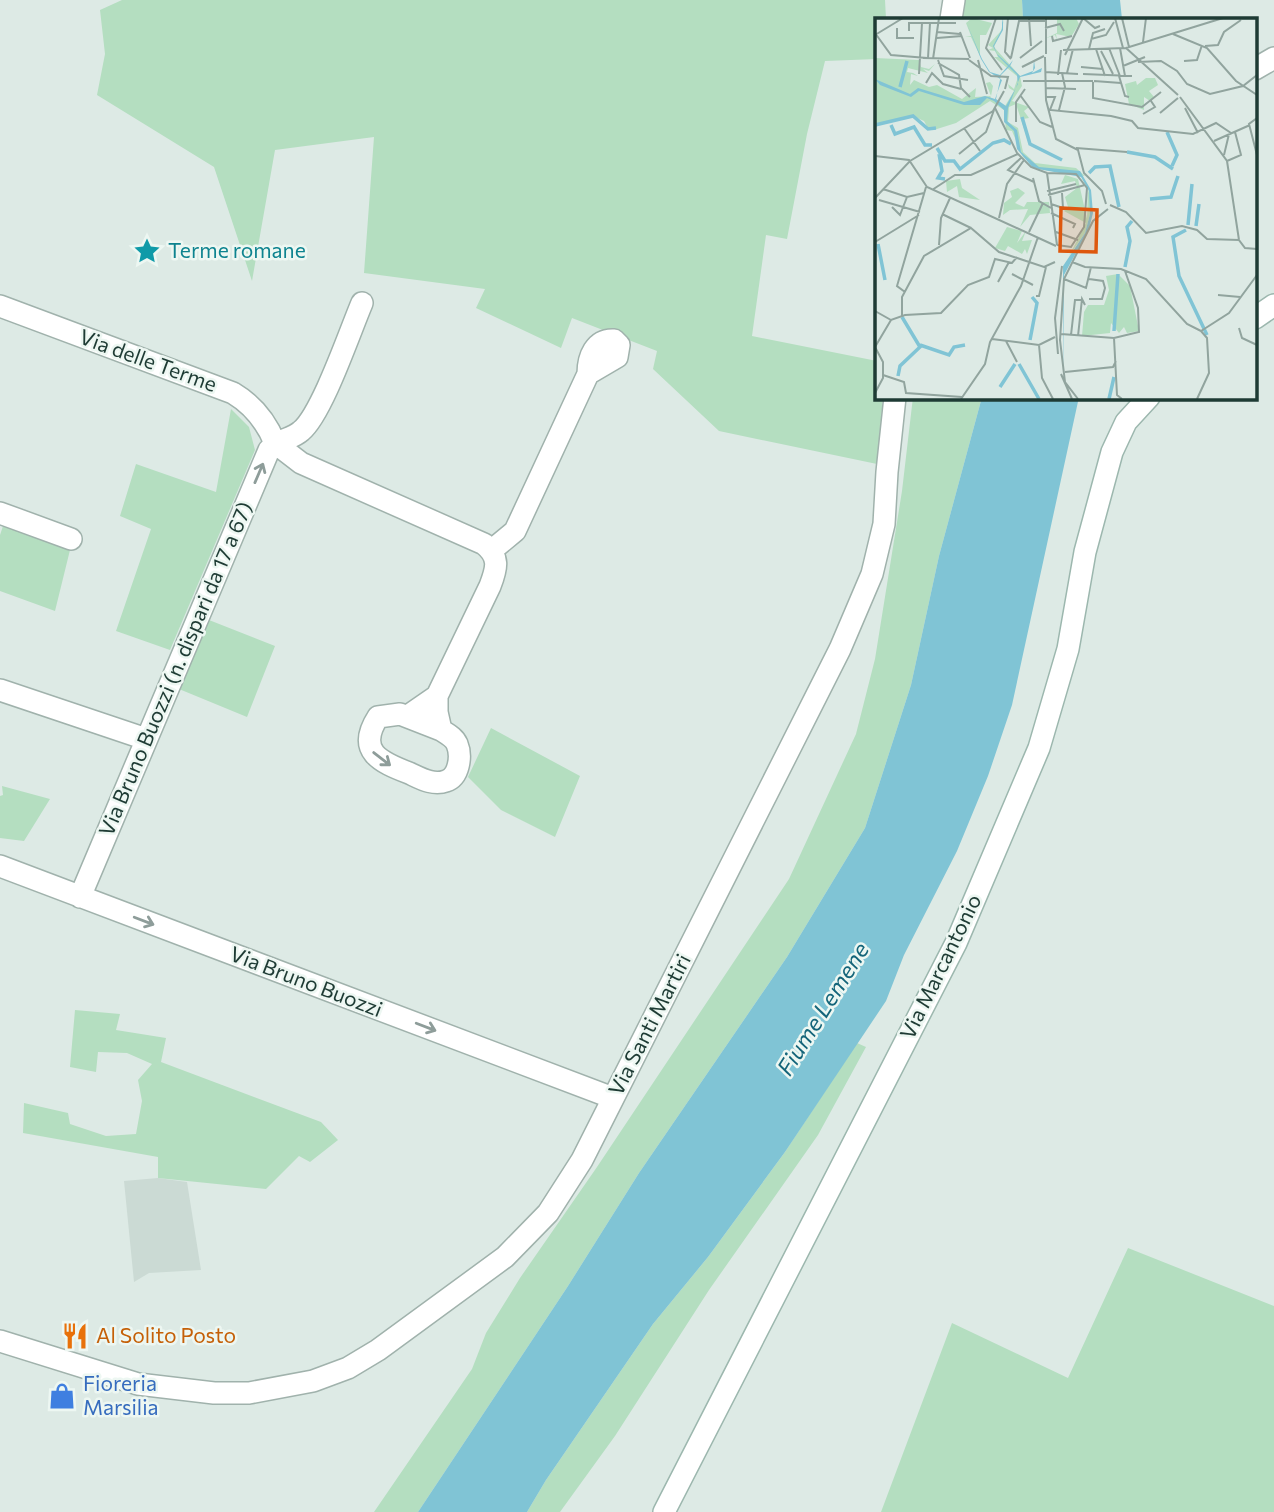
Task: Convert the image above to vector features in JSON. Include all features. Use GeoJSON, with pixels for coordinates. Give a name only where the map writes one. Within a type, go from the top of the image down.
{"type":"FeatureCollection","features":[{"type":"Feature","properties":{"kind":"street"},"geometry":{"type":"LineString","coordinates":[[951,18],[954,0]]}},
{"type":"Feature","properties":{"kind":"street"},"geometry":{"type":"LineString","coordinates":[[1256,68],[1274,58]]}},
{"type":"Feature","properties":{"kind":"street"},"geometry":{"type":"LineString","coordinates":[[362,303],[315,414],[300,432],[275,443],[301,463],[484,544],[492,550],[497,559],[490,586],[437,696],[441,730]]}},
{"type":"Feature","properties":{"kind":"street"},"geometry":{"type":"LineString","coordinates":[[1256,317],[1274,305]]}},
{"type":"Feature","properties":{"kind":"street","name":"Via delle Terme"},"geometry":{"type":"LineString","coordinates":[[0,306],[233,393],[248,402],[263,420],[275,443]]}},
{"type":"Feature","properties":{"kind":"street"},"geometry":{"type":"LineString","coordinates":[[492,550],[515,531],[587,374]]}},
{"type":"Feature","properties":{"kind":"street","name":"Via Santi Martiri"},"geometry":{"type":"LineString","coordinates":[[0,1340],[138,1384],[214,1393],[281,1389],[348,1368],[378,1350],[505,1257],[548,1213],[582,1160],[840,649],[872,574],[884,524],[895,399]]}},
{"type":"Feature","properties":{"kind":"street","name":"Via Marcantonio"},"geometry":{"type":"LineString","coordinates":[[664,1512],[956,943],[996,851],[1039,748],[1068,649],[1085,551],[1107,468],[1126,422],[1147,399]]}},
{"type":"Feature","properties":{"kind":"street","name":"Via Bruno Buozzi (n. dispari da 17 a 67)"},"geometry":{"type":"LineString","coordinates":[[80,897],[268,450],[275,443]]}},
{"type":"Feature","properties":{"kind":"street"},"geometry":{"type":"LineString","coordinates":[[0,513],[71,539]]}},
{"type":"Feature","properties":{"kind":"street"},"geometry":{"type":"LineString","coordinates":[[0,690],[146,739]]}},
{"type":"Feature","properties":{"kind":"street"},"geometry":{"type":"LineString","coordinates":[[408,716],[437,696]]}},
{"type":"Feature","properties":{"kind":"street"},"geometry":{"type":"LineString","coordinates":[[400,714],[441,730],[452,736],[460,756],[458,768],[447,781],[431,782],[384,764],[370,747],[371,727],[378,717],[400,714]]}},
{"type":"Feature","properties":{"kind":"street","name":"Via Bruno Buozzi"},"geometry":{"type":"LineString","coordinates":[[0,866],[613,1098]]}},
{"type":"Feature","properties":{"kind":"shaded area"},"geometry":{"type":"Polygon","coordinates":[[[158,1178],[187,1182],[201,1270],[149,1273],[134,1282],[124,1181],[158,1178]]]}},
{"type":"Feature","properties":{"kind":"green space"},"geometry":{"type":"Polygon","coordinates":[[[122,0],[885,0],[886,18],[875,18],[875,59],[825,61],[807,134],[787,239],[766,235],[752,336],[875,361],[875,399],[883,399],[877,464],[719,431],[653,369],[657,351],[572,318],[561,348],[476,308],[485,289],[364,273],[374,137],[275,150],[252,281],[214,167],[97,95],[105,54],[100,10],[122,0]]]}},
{"type":"Feature","properties":{"kind":"green space"},"geometry":{"type":"Polygon","coordinates":[[[962,0],[1022,0],[1023,18],[960,18],[962,0]]]}},
{"type":"Feature","properties":{"kind":"green space"},"geometry":{"type":"Polygon","coordinates":[[[913,399],[981,399],[939,556],[911,685],[865,828],[787,957],[639,1173],[568,1286],[418,1512],[374,1512],[472,1369],[486,1333],[520,1278],[789,879],[856,734],[875,659],[902,491],[913,399]]]}},
{"type":"Feature","properties":{"kind":"green space"},"geometry":{"type":"Polygon","coordinates":[[[231,409],[249,427],[255,450],[170,650],[116,631],[151,529],[120,516],[136,464],[216,492],[231,409]]]}},
{"type":"Feature","properties":{"kind":"green space"},"geometry":{"type":"Polygon","coordinates":[[[3,526],[70,550],[55,611],[0,591],[0,535],[3,526]]]}},
{"type":"Feature","properties":{"kind":"green space"},"geometry":{"type":"Polygon","coordinates":[[[209,620],[275,646],[247,717],[179,689],[209,620]]]}},
{"type":"Feature","properties":{"kind":"green space"},"geometry":{"type":"Polygon","coordinates":[[[491,728],[580,776],[555,837],[501,810],[468,777],[491,728]]]}},
{"type":"Feature","properties":{"kind":"green space"},"geometry":{"type":"Polygon","coordinates":[[[2,786],[50,799],[24,841],[0,838],[2,786]]]}},
{"type":"Feature","properties":{"kind":"green space"},"geometry":{"type":"Polygon","coordinates":[[[75,1010],[120,1014],[116,1030],[166,1038],[161,1062],[321,1122],[338,1140],[310,1162],[299,1156],[266,1189],[158,1178],[158,1157],[23,1133],[24,1103],[68,1113],[70,1124],[106,1136],[136,1134],[142,1101],[138,1080],[152,1064],[127,1053],[98,1052],[96,1072],[70,1067],[75,1010]]]}},
{"type":"Feature","properties":{"kind":"green space"},"geometry":{"type":"Polygon","coordinates":[[[857,1043],[866,1047],[818,1135],[709,1290],[615,1436],[560,1512],[527,1512],[653,1324],[708,1257],[785,1152],[857,1043]]]}},
{"type":"Feature","properties":{"kind":"green space"},"geometry":{"type":"Polygon","coordinates":[[[1128,1248],[1274,1306],[1274,1512],[881,1512],[952,1323],[1068,1378],[1128,1248]]]}},
{"type":"Feature","properties":{"kind":"water"},"geometry":{"type":"Polygon","coordinates":[[[1022,0],[1120,0],[1122,18],[1023,18],[1022,0]]]}},
{"type":"Feature","properties":{"kind":"water","name":"Fiume Lemene"},"geometry":{"type":"Polygon","coordinates":[[[981,399],[1079,399],[1012,705],[988,776],[957,851],[904,955],[886,1001],[785,1152],[708,1257],[653,1324],[527,1512],[418,1512],[568,1286],[639,1173],[787,957],[865,828],[911,685],[939,556],[981,399]]]}},
{"type":"Feature","properties":{"kind":"place","name":"Terme romane"},"geometry":{"type":"Point","coordinates":[147,251]}},
{"type":"Feature","properties":{"kind":"place","name":"Al Solito Posto"},"geometry":{"type":"Point","coordinates":[75,1336]}},
{"type":"Feature","properties":{"kind":"place","name":"Fioreria Marsilia"},"geometry":{"type":"Point","coordinates":[62,1396]}}]}
